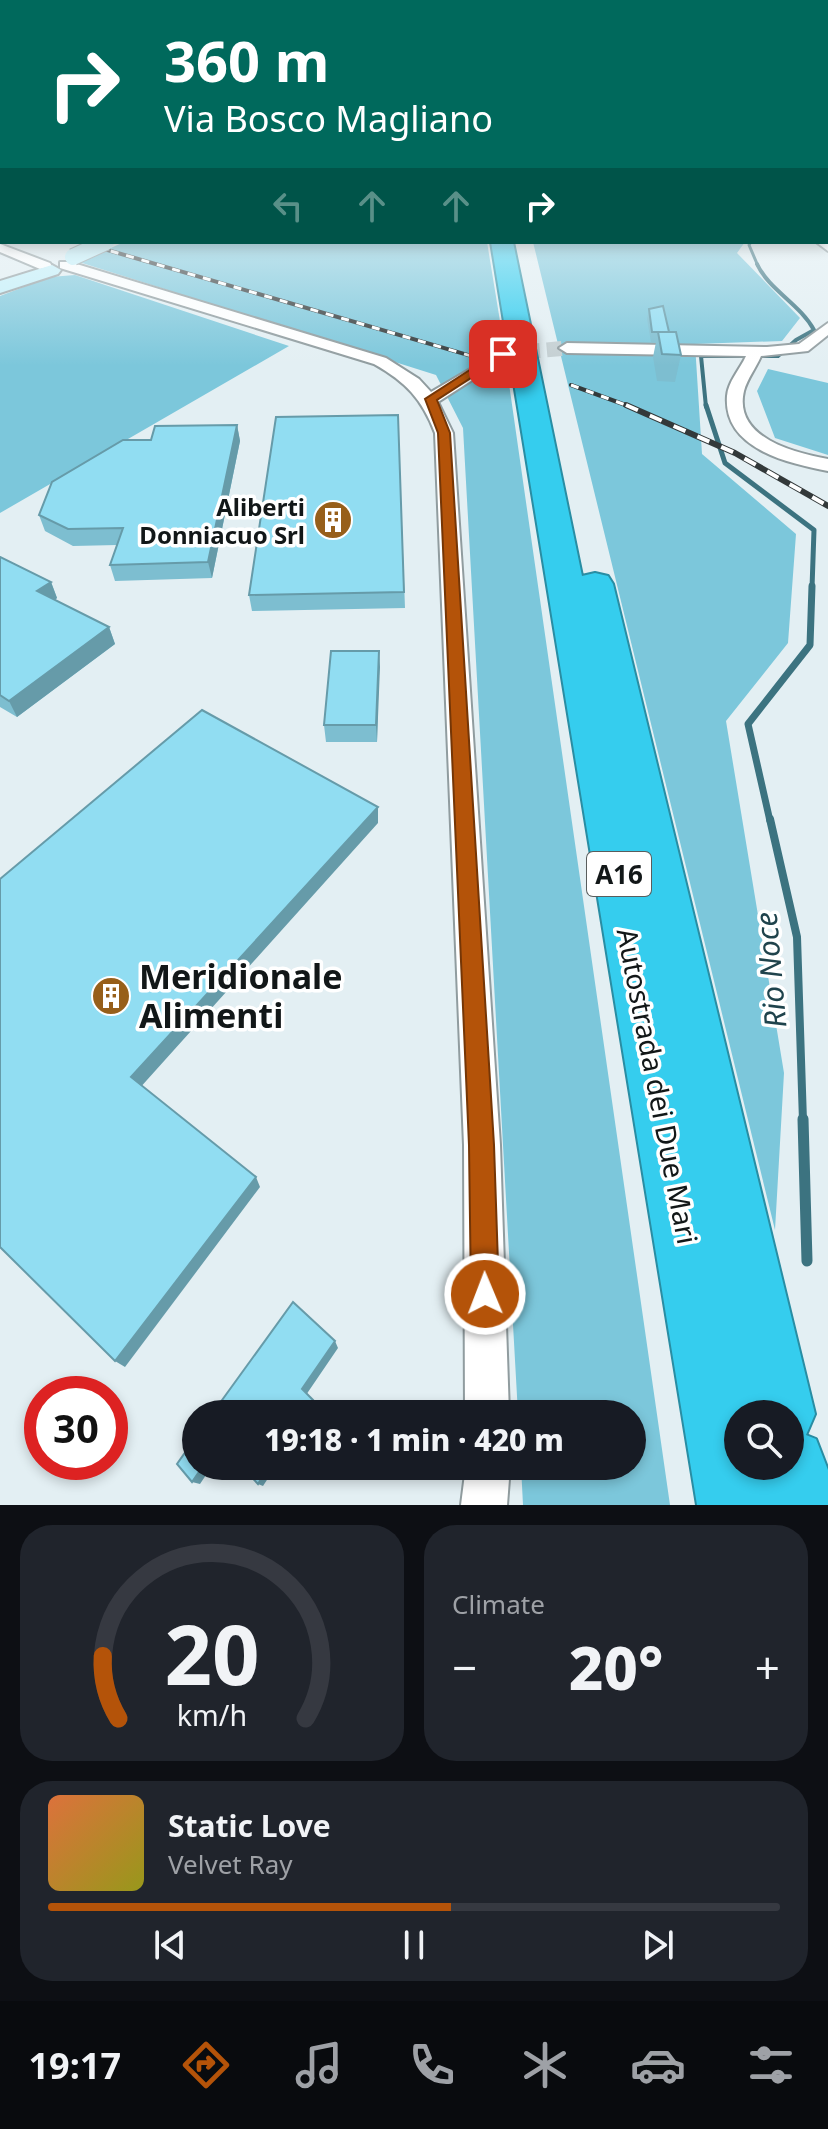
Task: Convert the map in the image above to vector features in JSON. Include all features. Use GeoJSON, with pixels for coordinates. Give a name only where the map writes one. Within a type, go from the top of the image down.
{"type":"FeatureCollection","features":[{"type":"Feature","properties":{"kind":"highway","name":"Autostrada dei Due Mari"},"geometry":{"type":"LineString","coordinates":[[502,244],[736,1505]]}},
{"type":"Feature","properties":{"kind":"highway","name":"Autostrada dei Due Mari"},"geometry":{"type":"LineString","coordinates":[[519,244],[775,1400]]}},
{"type":"Feature","properties":{"kind":"highway"},"geometry":{"type":"LineString","coordinates":[[792,1480],[798,1505]]}},
{"type":"Feature","properties":{"kind":"main road"},"geometry":{"type":"LineString","coordinates":[[0,287],[102,244]]}},
{"type":"Feature","properties":{"kind":"street"},"geometry":{"type":"LineString","coordinates":[[0,248],[380,361],[407,376],[431,399],[444,433],[482,1145],[487,1400]]}},
{"type":"Feature","properties":{"kind":"street"},"geometry":{"type":"LineString","coordinates":[[567,348],[755,352],[803,348],[828,327]]}},
{"type":"Feature","properties":{"kind":"street"},"geometry":{"type":"LineString","coordinates":[[755,352],[734,395],[742,426],[770,452],[828,465]]}},
{"type":"Feature","properties":{"kind":"street"},"geometry":{"type":"LineString","coordinates":[[431,399],[503,354]]}},
{"type":"Feature","properties":{"kind":"street"},"geometry":{"type":"LineString","coordinates":[[484,1505],[487,1480]]}},
{"type":"Feature","properties":{"kind":"shaded area"},"geometry":{"type":"Polygon","coordinates":[[[120,244],[487,244],[670,1505],[523,1505],[522,1480],[646,1480],[646,1400],[517,1400],[463,428],[436,375],[79,262],[120,244]]]}},
{"type":"Feature","properties":{"kind":"shaded area"},"geometry":{"type":"Polygon","coordinates":[[[533,244],[744,244],[737,253],[800,318],[782,341],[695,344],[702,454],[796,534],[788,643],[726,721],[784,1073],[775,1230],[533,244]]]}},
{"type":"Feature","properties":{"kind":"shaded area"},"geometry":{"type":"Polygon","coordinates":[[[75,275],[289,346],[0,513],[0,296],[50,277],[75,275]]]}},
{"type":"Feature","properties":{"kind":"shaded area"},"geometry":{"type":"Polygon","coordinates":[[[768,369],[828,383],[828,455],[775,438],[757,391],[768,369]]]}},
{"type":"Feature","properties":{"kind":"building"},"geometry":{"type":"Polygon","coordinates":[[[663,306],[669,332],[652,332],[649,309],[663,306]]]}},
{"type":"Feature","properties":{"kind":"building"},"geometry":{"type":"Polygon","coordinates":[[[658,332],[676,332],[681,355],[662,354],[658,332]]]}},
{"type":"Feature","properties":{"kind":"building","name":"Aliberti Donniacuo Srl"},"geometry":{"type":"Polygon","coordinates":[[[398,415],[404,592],[249,595],[276,417],[398,415]]]}},
{"type":"Feature","properties":{"kind":"building"},"geometry":{"type":"Polygon","coordinates":[[[237,425],[208,562],[110,565],[123,528],[68,529],[39,515],[52,482],[123,440],[151,440],[155,426],[237,425]]]}},
{"type":"Feature","properties":{"kind":"building"},"geometry":{"type":"Polygon","coordinates":[[[0,557],[51,582],[37,591],[109,627],[9,701],[0,695],[0,557]]]}},
{"type":"Feature","properties":{"kind":"building"},"geometry":{"type":"Polygon","coordinates":[[[331,651],[379,651],[376,725],[324,725],[331,651]]]}},
{"type":"Feature","properties":{"kind":"building","name":"Meridionale Alimenti"},"geometry":{"type":"Polygon","coordinates":[[[202,710],[378,807],[131,1077],[256,1177],[115,1361],[0,1247],[0,879],[202,710]]]}},
{"type":"Feature","properties":{"kind":"building"},"geometry":{"type":"Polygon","coordinates":[[[293,1302],[335,1341],[302,1389],[313,1400],[222,1400],[293,1302]]]}},
{"type":"Feature","properties":{"kind":"waterway","name":"Rio Noce"},"geometry":{"type":"LineString","coordinates":[[750,244],[758,265]]}},
{"type":"Feature","properties":{"kind":"waterway","name":"Rio Noce"},"geometry":{"type":"LineString","coordinates":[[706,407],[701,356],[778,356],[796,340],[814,330],[801,312],[769,282],[758,265]]}},
{"type":"Feature","properties":{"kind":"waterway","name":"Rio Noce"},"geometry":{"type":"LineString","coordinates":[[706,405],[725,463],[814,530],[812,588]]}},
{"type":"Feature","properties":{"kind":"waterway","name":"Rio Noce"},"geometry":{"type":"LineString","coordinates":[[770,821],[748,724],[810,645],[812,586]]}},
{"type":"Feature","properties":{"kind":"waterway","name":"Rio Noce"},"geometry":{"type":"LineString","coordinates":[[770,819],[797,937],[803,1121]]}},
{"type":"Feature","properties":{"kind":"waterway","name":"Rio Noce"},"geometry":{"type":"LineString","coordinates":[[803,1119],[807,1261]]}},
{"type":"Feature","properties":{"kind":"tunnel"},"geometry":{"type":"LineString","coordinates":[[503,354],[567,348]]}},
{"type":"Feature","properties":{"kind":"railway"},"geometry":{"type":"LineString","coordinates":[[87,244],[516,369]]}},
{"type":"Feature","properties":{"kind":"railway"},"geometry":{"type":"LineString","coordinates":[[571,385],[628,406]]}},
{"type":"Feature","properties":{"kind":"railway"},"geometry":{"type":"LineString","coordinates":[[628,406],[735,453],[828,506]]}},
{"type":"Feature","properties":{"kind":"place","name":"Aliberti Donniacuo Srl"},"geometry":{"type":"Point","coordinates":[333,520]}},
{"type":"Feature","properties":{"kind":"place","name":"Meridionale Alimenti"},"geometry":{"type":"Point","coordinates":[111,996]}},
{"type":"Feature","properties":{"kind":"route"},"geometry":{"type":"LineString","coordinates":[[485,1294],[482,1145],[444,433],[431,399],[503,354]]}}]}
